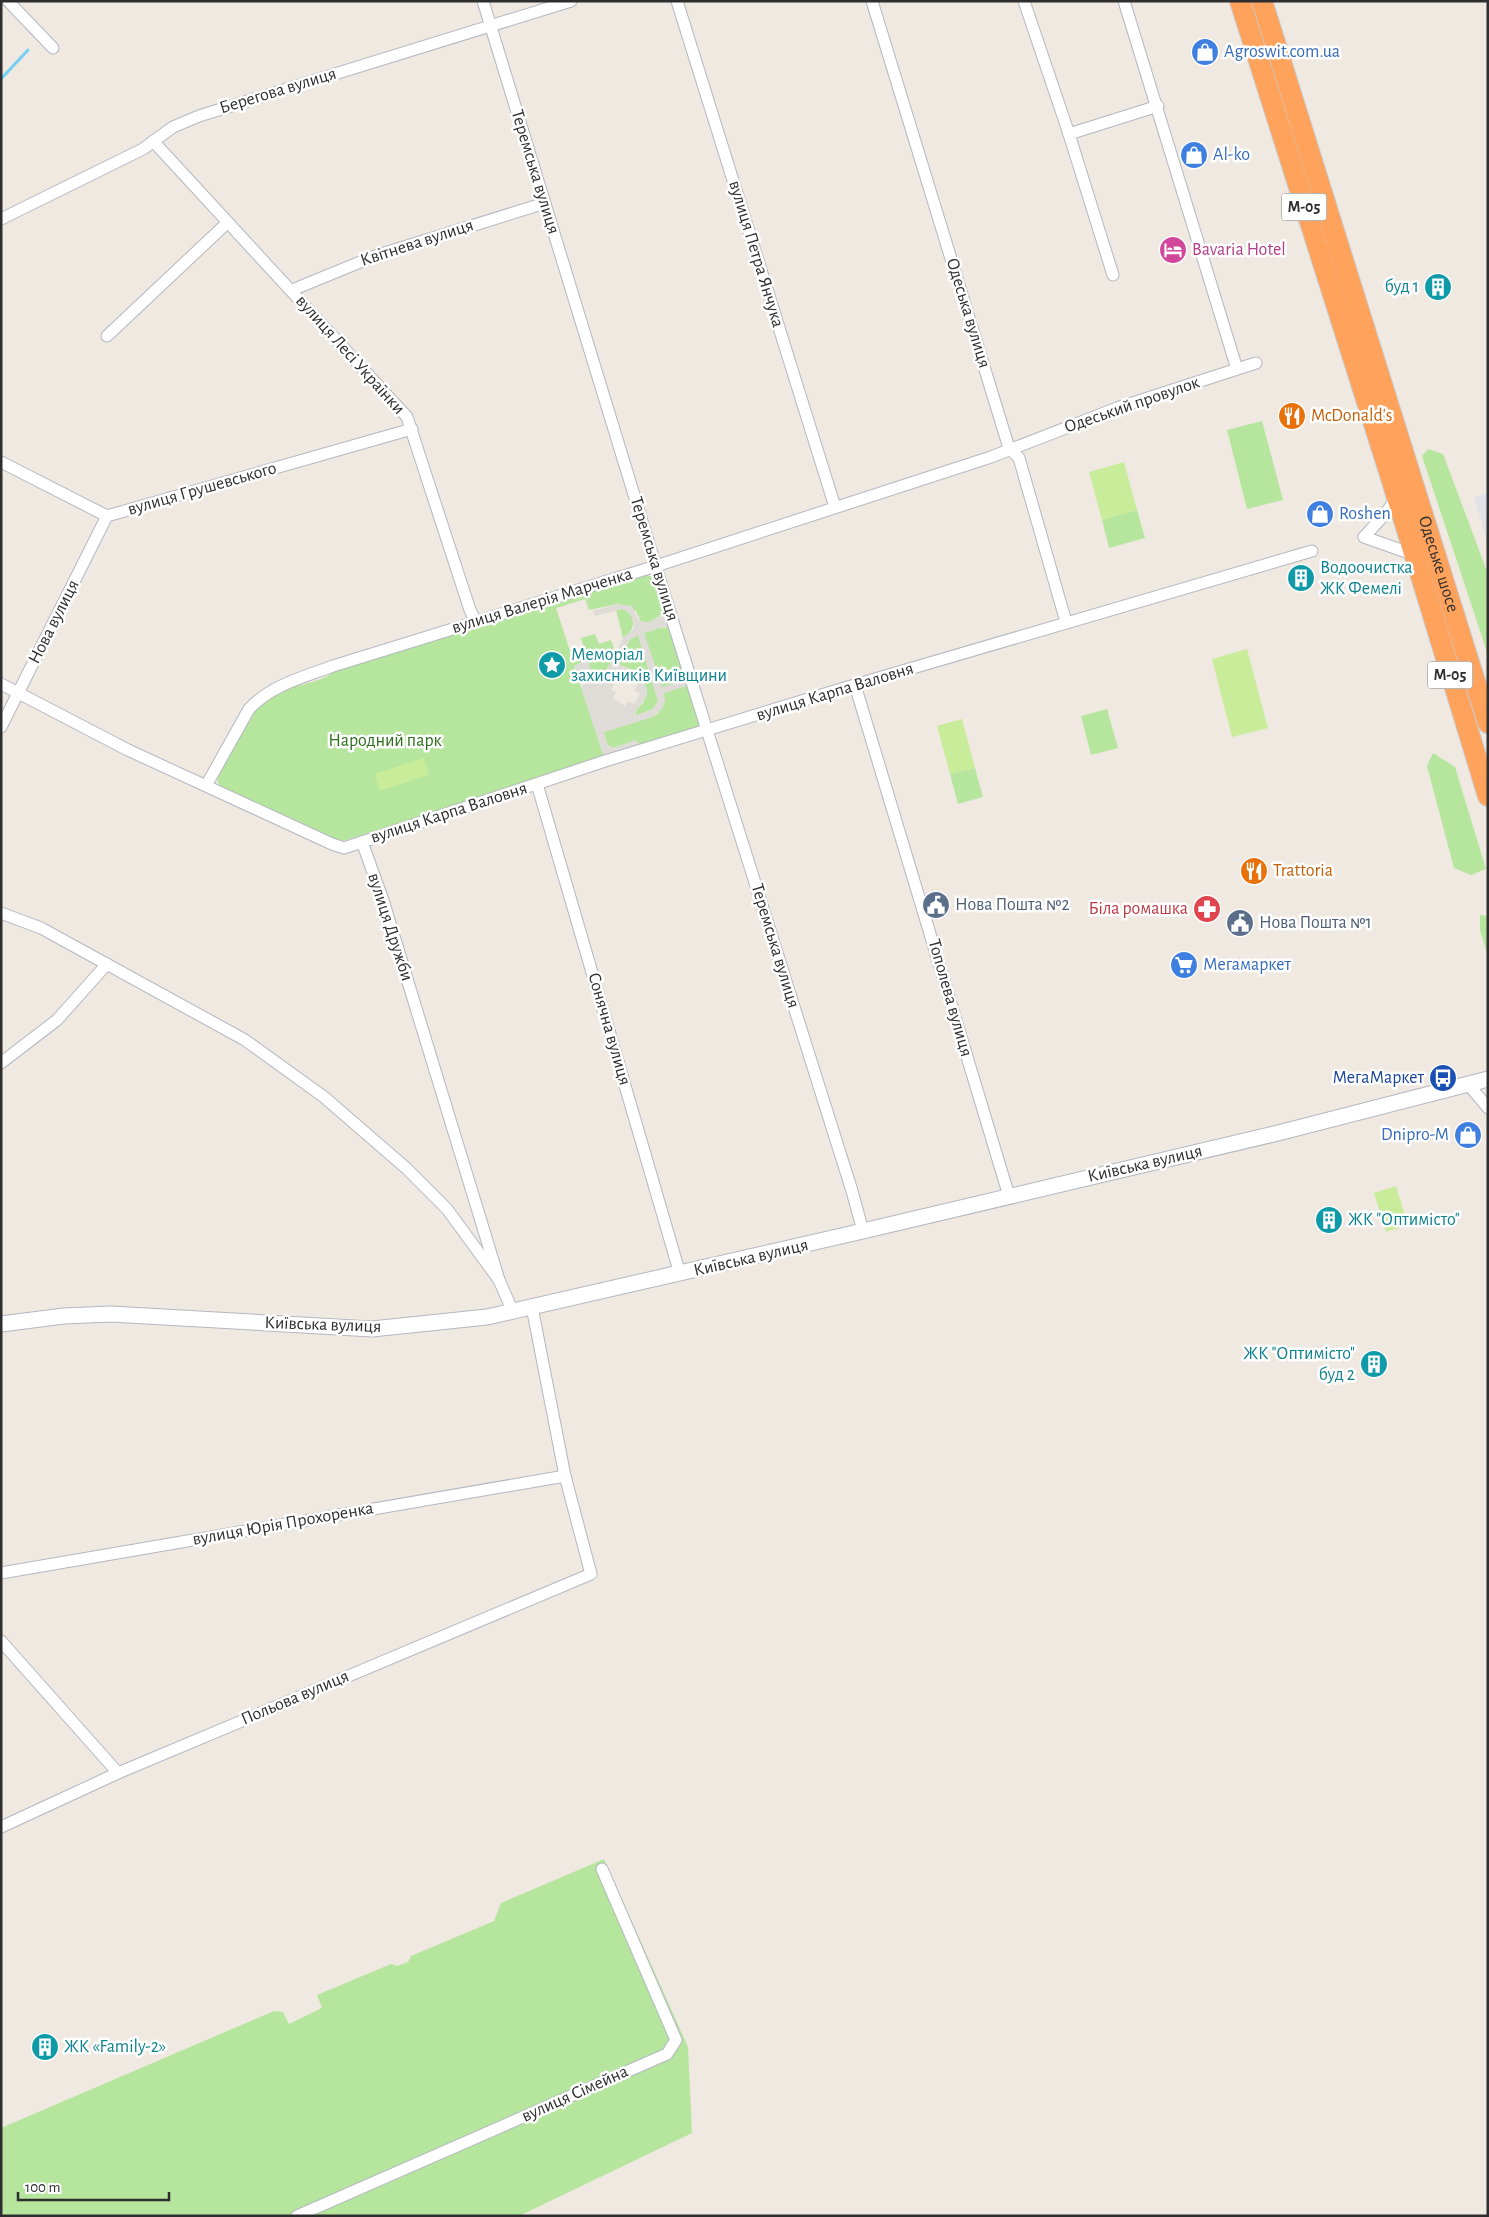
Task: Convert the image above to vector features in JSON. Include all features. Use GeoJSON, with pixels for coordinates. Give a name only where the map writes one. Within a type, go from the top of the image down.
{"type":"FeatureCollection","features":[{"type":"Feature","properties":{"kind":"highway","name":"Одеське шосе"},"geometry":{"type":"LineString","coordinates":[[1240,1],[1488,796]]}},
{"type":"Feature","properties":{"kind":"highway","name":"Одеське шосе"},"geometry":{"type":"LineString","coordinates":[[1262,1],[1488,723]]}},
{"type":"Feature","properties":{"kind":"street"},"geometry":{"type":"LineString","coordinates":[[8,1],[53,48]]}},
{"type":"Feature","properties":{"kind":"street","name":"Теремська вулиця"},"geometry":{"type":"LineString","coordinates":[[483,1],[863,1232]]}},
{"type":"Feature","properties":{"kind":"street","name":"Берегова вулиця"},"geometry":{"type":"LineString","coordinates":[[1,219],[143,148],[173,127],[199,116],[570,1]]}},
{"type":"Feature","properties":{"kind":"street","name":"вулиця Петра Янчука"},"geometry":{"type":"LineString","coordinates":[[677,1],[835,508]]}},
{"type":"Feature","properties":{"kind":"street","name":"Одеська вулиця"},"geometry":{"type":"LineString","coordinates":[[872,1],[1009,448],[1019,458],[1066,622]]}},
{"type":"Feature","properties":{"kind":"street"},"geometry":{"type":"LineString","coordinates":[[1024,1],[1070,134],[1113,275]]}},
{"type":"Feature","properties":{"kind":"street"},"geometry":{"type":"LineString","coordinates":[[1124,1],[1158,106],[1237,370]]}},
{"type":"Feature","properties":{"kind":"street"},"geometry":{"type":"LineString","coordinates":[[1070,134],[1158,106]]}},
{"type":"Feature","properties":{"kind":"street","name":"вулиця Лесі Українки"},"geometry":{"type":"LineString","coordinates":[[153,141],[400,408],[412,429],[470,610],[476,622]]}},
{"type":"Feature","properties":{"kind":"street","name":"Квітнева вулиця"},"geometry":{"type":"LineString","coordinates":[[292,290],[375,256],[545,203]]}},
{"type":"Feature","properties":{"kind":"street"},"geometry":{"type":"LineString","coordinates":[[107,336],[227,223]]}},
{"type":"Feature","properties":{"kind":"street","name":"Одеський провулок"},"geometry":{"type":"LineString","coordinates":[[1009,448],[1117,408],[1256,363]]}},
{"type":"Feature","properties":{"kind":"street","name":"вулиця Грушевського"},"geometry":{"type":"LineString","coordinates":[[1,462],[107,516],[412,429]]}},
{"type":"Feature","properties":{"kind":"street","name":"вулиця Валерія Марченка"},"geometry":{"type":"LineString","coordinates":[[207,784],[249,709],[271,691],[287,683],[334,666],[656,566],[992,457],[1009,448]]}},
{"type":"Feature","properties":{"kind":"street"},"geometry":{"type":"LineString","coordinates":[[1396,498],[1386,513],[1364,537],[1412,554]]}},
{"type":"Feature","properties":{"kind":"street","name":"Нова вулиця"},"geometry":{"type":"LineString","coordinates":[[1,727],[107,516]]}},
{"type":"Feature","properties":{"kind":"street","name":"вулиця Карпа Валовня"},"geometry":{"type":"LineString","coordinates":[[362,842],[606,761],[1066,622],[1312,551]]}},
{"type":"Feature","properties":{"kind":"street"},"geometry":{"type":"LineString","coordinates":[[1,684],[128,750],[207,784],[332,844],[344,848],[362,842]]}},
{"type":"Feature","properties":{"kind":"street","name":"Тополева вулиця"},"geometry":{"type":"LineString","coordinates":[[855,685],[1008,1196]]}},
{"type":"Feature","properties":{"kind":"street","name":"Сонячна вулиця"},"geometry":{"type":"LineString","coordinates":[[537,784],[680,1274]]}},
{"type":"Feature","properties":{"kind":"street","name":"вулиця Дружби"},"geometry":{"type":"LineString","coordinates":[[362,842],[383,900],[499,1280]]}},
{"type":"Feature","properties":{"kind":"street"},"geometry":{"type":"LineString","coordinates":[[1,913],[41,928],[244,1040],[324,1097],[406,1168],[447,1210],[499,1280],[513,1312]]}},
{"type":"Feature","properties":{"kind":"street"},"geometry":{"type":"LineString","coordinates":[[1,1063],[57,1020],[107,964]]}},
{"type":"Feature","properties":{"kind":"street","name":"Київська вулиця"},"geometry":{"type":"LineString","coordinates":[[1,1324],[64,1316],[111,1314],[372,1329],[513,1312],[863,1232],[1278,1133],[1488,1079]]}},
{"type":"Feature","properties":{"kind":"street"},"geometry":{"type":"LineString","coordinates":[[1468,1084],[1488,1108]]}},
{"type":"Feature","properties":{"kind":"street"},"geometry":{"type":"LineString","coordinates":[[532,1307],[565,1476]]}},
{"type":"Feature","properties":{"kind":"street","name":"вулиця Юрія Прохоренка"},"geometry":{"type":"LineString","coordinates":[[1,1573],[565,1476]]}},
{"type":"Feature","properties":{"kind":"street","name":"Польова вулиця"},"geometry":{"type":"LineString","coordinates":[[1,1827],[118,1773],[591,1574],[565,1476]]}},
{"type":"Feature","properties":{"kind":"street"},"geometry":{"type":"LineString","coordinates":[[1,1641],[118,1773]]}},
{"type":"Feature","properties":{"kind":"street","name":"вулиця Сімейна"},"geometry":{"type":"LineString","coordinates":[[297,2216],[667,2054],[676,2040],[602,1869]]}},
{"type":"Feature","properties":{"kind":"shaded area"},"geometry":{"type":"Polygon","coordinates":[[[1488,493],[1488,544],[1474,497],[1488,493]]]}},
{"type":"Feature","properties":{"kind":"shaded area"},"geometry":{"type":"Polygon","coordinates":[[[617,604],[632,606],[638,619],[645,623],[656,619],[665,612],[670,627],[644,633],[662,687],[687,680],[689,685],[664,693],[665,700],[662,709],[652,717],[604,732],[607,744],[613,748],[636,740],[641,746],[604,757],[581,686],[588,683],[585,673],[577,675],[574,666],[582,662],[581,654],[585,653],[592,672],[602,673],[610,665],[623,638],[633,630],[634,625],[630,613],[623,609],[595,616],[593,611],[617,604]],[[638,635],[630,639],[619,661],[620,665],[639,674],[647,689],[647,696],[637,709],[635,716],[653,709],[658,701],[638,635]],[[626,678],[623,684],[617,681],[611,689],[616,693],[613,698],[625,706],[628,701],[634,704],[640,694],[634,690],[637,685],[635,681],[626,678]]]}},
{"type":"Feature","properties":{"kind":"green space"},"geometry":{"type":"Polygon","coordinates":[[[1262,421],[1283,500],[1247,509],[1227,430],[1262,421]]]}},
{"type":"Feature","properties":{"kind":"green space"},"geometry":{"type":"Polygon","coordinates":[[[1428,449],[1443,454],[1488,574],[1488,655],[1422,456],[1428,449]]]}},
{"type":"Feature","properties":{"kind":"green space"},"geometry":{"type":"Polygon","coordinates":[[[1124,462],[1137,510],[1102,520],[1089,472],[1124,462]]]}},
{"type":"Feature","properties":{"kind":"green space"},"geometry":{"type":"Polygon","coordinates":[[[1137,510],[1145,538],[1109,548],[1102,520],[1137,510]]]}},
{"type":"Feature","properties":{"kind":"green space","name":"Народний парк"},"geometry":{"type":"Polygon","coordinates":[[[645,574],[653,577],[655,580],[665,612],[649,623],[641,622],[636,611],[617,604],[589,610],[585,599],[556,608],[572,657],[581,654],[582,662],[574,666],[604,757],[343,841],[333,840],[223,788],[218,783],[217,777],[254,713],[266,701],[280,692],[326,677],[335,670],[645,574]]]}},
{"type":"Feature","properties":{"kind":"green space"},"geometry":{"type":"Polygon","coordinates":[[[623,609],[631,615],[633,623],[630,631],[623,638],[616,610],[623,609]]]}},
{"type":"Feature","properties":{"kind":"green space"},"geometry":{"type":"Polygon","coordinates":[[[670,627],[687,680],[662,688],[644,633],[670,627]]]}},
{"type":"Feature","properties":{"kind":"green space"},"geometry":{"type":"Polygon","coordinates":[[[595,634],[599,644],[611,640],[616,655],[606,670],[597,674],[590,669],[581,638],[595,634]]]}},
{"type":"Feature","properties":{"kind":"green space"},"geometry":{"type":"Polygon","coordinates":[[[638,635],[658,701],[653,709],[635,716],[637,709],[644,702],[631,669],[620,665],[619,661],[630,639],[638,635]]]}},
{"type":"Feature","properties":{"kind":"green space"},"geometry":{"type":"Polygon","coordinates":[[[1247,649],[1268,728],[1232,737],[1212,659],[1247,649]]]}},
{"type":"Feature","properties":{"kind":"green space"},"geometry":{"type":"Polygon","coordinates":[[[689,685],[701,726],[641,746],[636,741],[613,748],[607,744],[603,732],[658,714],[663,693],[689,685]]]}},
{"type":"Feature","properties":{"kind":"green space"},"geometry":{"type":"Polygon","coordinates":[[[1107,709],[1118,748],[1091,755],[1081,716],[1107,709]]]}},
{"type":"Feature","properties":{"kind":"green space"},"geometry":{"type":"Polygon","coordinates":[[[962,719],[975,768],[950,774],[937,726],[962,719]]]}},
{"type":"Feature","properties":{"kind":"green space"},"geometry":{"type":"Polygon","coordinates":[[[1433,753],[1455,767],[1486,869],[1471,875],[1454,868],[1427,766],[1433,753]]]}},
{"type":"Feature","properties":{"kind":"green space"},"geometry":{"type":"Polygon","coordinates":[[[424,758],[429,775],[380,791],[375,774],[424,758]]]}},
{"type":"Feature","properties":{"kind":"green space"},"geometry":{"type":"Polygon","coordinates":[[[975,768],[983,797],[958,804],[950,774],[975,768]]]}},
{"type":"Feature","properties":{"kind":"green space"},"geometry":{"type":"Polygon","coordinates":[[[1480,915],[1488,916],[1488,957],[1480,930],[1480,915]]]}},
{"type":"Feature","properties":{"kind":"green space"},"geometry":{"type":"Polygon","coordinates":[[[1396,1186],[1408,1225],[1386,1232],[1374,1193],[1396,1186]]]}},
{"type":"Feature","properties":{"kind":"green space","name":"ЖК «Family-2»"},"geometry":{"type":"Polygon","coordinates":[[[604,1859],[688,2047],[692,2133],[519,2216],[1,2216],[1,2128],[274,2011],[283,2012],[289,2024],[322,2008],[317,1995],[391,1964],[397,1966],[408,1962],[411,1956],[494,1921],[501,1903],[604,1859]]]}},
{"type":"Feature","properties":{"kind":"waterway"},"geometry":{"type":"LineString","coordinates":[[1,79],[28,50]]}},
{"type":"Feature","properties":{"kind":"place","name":"Agroswit.com.ua"},"geometry":{"type":"Point","coordinates":[1205,52]}},
{"type":"Feature","properties":{"kind":"place","name":"Al-ko"},"geometry":{"type":"Point","coordinates":[1194,155]}},
{"type":"Feature","properties":{"kind":"place","name":"Bavaria Hotel"},"geometry":{"type":"Point","coordinates":[1173,250]}},
{"type":"Feature","properties":{"kind":"place","name":"буд 1"},"geometry":{"type":"Point","coordinates":[1438,287]}},
{"type":"Feature","properties":{"kind":"place","name":"McDonald's"},"geometry":{"type":"Point","coordinates":[1292,416]}},
{"type":"Feature","properties":{"kind":"place","name":"Roshen"},"geometry":{"type":"Point","coordinates":[1320,514]}},
{"type":"Feature","properties":{"kind":"place","name":"Водоочистка ЖК Фемелі"},"geometry":{"type":"Point","coordinates":[1301,578]}},
{"type":"Feature","properties":{"kind":"place","name":"Меморіал захисників Київщини"},"geometry":{"type":"Point","coordinates":[552,665]}},
{"type":"Feature","properties":{"kind":"place","name":"Trattoria"},"geometry":{"type":"Point","coordinates":[1254,871]}},
{"type":"Feature","properties":{"kind":"place","name":"Нова Пошта №2"},"geometry":{"type":"Point","coordinates":[936,905]}},
{"type":"Feature","properties":{"kind":"place","name":"Біла ромашка"},"geometry":{"type":"Point","coordinates":[1207,909]}},
{"type":"Feature","properties":{"kind":"place","name":"Нова Пошта №1"},"geometry":{"type":"Point","coordinates":[1240,923]}},
{"type":"Feature","properties":{"kind":"place","name":"Мегамаркет"},"geometry":{"type":"Point","coordinates":[1184,965]}},
{"type":"Feature","properties":{"kind":"place","name":"МегаМаркет"},"geometry":{"type":"Point","coordinates":[1443,1078]}},
{"type":"Feature","properties":{"kind":"place","name":"Dnipro-M"},"geometry":{"type":"Point","coordinates":[1468,1135]}},
{"type":"Feature","properties":{"kind":"place","name":"ЖК \"Оптимісто\""},"geometry":{"type":"Point","coordinates":[1329,1220]}},
{"type":"Feature","properties":{"kind":"place","name":"ЖК \"Оптимісто\" буд 2"},"geometry":{"type":"Point","coordinates":[1374,1364]}},
{"type":"Feature","properties":{"kind":"place","name":"ЖК «Family-2»"},"geometry":{"type":"Point","coordinates":[45,2047]}}]}
